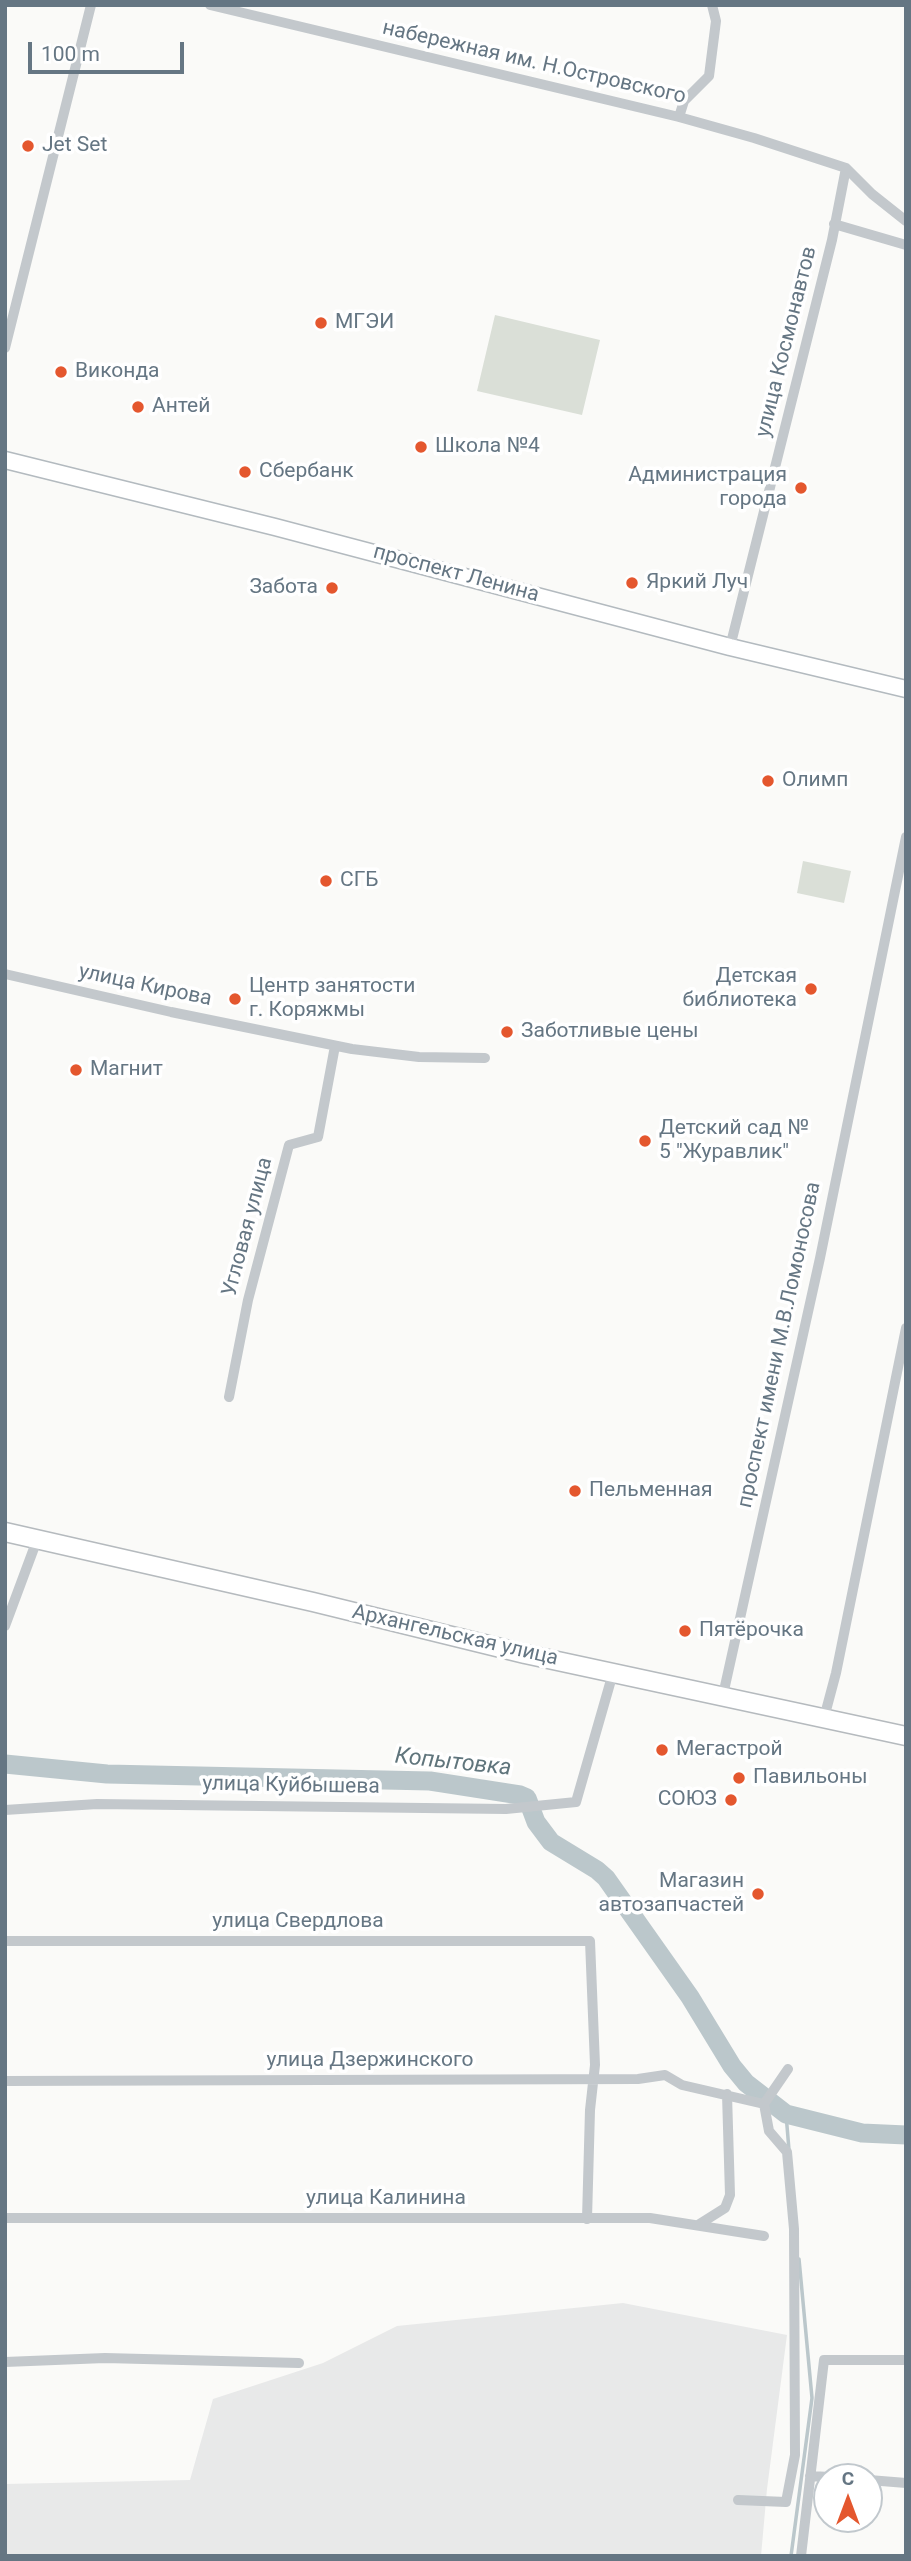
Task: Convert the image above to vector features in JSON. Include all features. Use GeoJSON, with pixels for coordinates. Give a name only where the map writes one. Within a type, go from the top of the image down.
{"type":"FeatureCollection","features":[{"type":"Feature","properties":{"kind":"main road","name":"Архангельская улица"},"geometry":{"type":"LineString","coordinates":[[5,1532],[612,1673],[906,1736]]}},
{"type":"Feature","properties":{"kind":"street"},"geometry":{"type":"LineString","coordinates":[[5,348],[91,5]]}},
{"type":"Feature","properties":{"kind":"street","name":"набережная им. Н.Островского"},"geometry":{"type":"LineString","coordinates":[[210,5],[679,117],[846,168]]}},
{"type":"Feature","properties":{"kind":"street"},"geometry":{"type":"LineString","coordinates":[[679,117],[684,101],[709,76],[716,21],[712,5]]}},
{"type":"Feature","properties":{"kind":"street"},"geometry":{"type":"LineString","coordinates":[[846,168],[872,194],[906,221]]}},
{"type":"Feature","properties":{"kind":"street","name":"улица Космонавтов"},"geometry":{"type":"LineString","coordinates":[[730,646],[798,379],[846,168]]}},
{"type":"Feature","properties":{"kind":"street"},"geometry":{"type":"LineString","coordinates":[[834,224],[906,245]]}},
{"type":"Feature","properties":{"kind":"street","name":"проспект Ленина"},"geometry":{"type":"LineString","coordinates":[[5,460],[906,689]]}},
{"type":"Feature","properties":{"kind":"street","name":"проспект имени М.В.Ломоносова"},"geometry":{"type":"LineString","coordinates":[[723,1695],[820,1258],[906,837]]}},
{"type":"Feature","properties":{"kind":"street","name":"улица Кирова"},"geometry":{"type":"LineString","coordinates":[[5,974],[335,1046],[419,1057],[485,1058]]}},
{"type":"Feature","properties":{"kind":"street","name":"Угловая улица"},"geometry":{"type":"LineString","coordinates":[[229,1397],[248,1300],[289,1145],[317,1137],[335,1046]]}},
{"type":"Feature","properties":{"kind":"street"},"geometry":{"type":"LineString","coordinates":[[824,1718],[836,1673],[906,1328]]}},
{"type":"Feature","properties":{"kind":"street"},"geometry":{"type":"LineString","coordinates":[[5,1626],[37,1540]]}},
{"type":"Feature","properties":{"kind":"street","name":"улица Куйбышева"},"geometry":{"type":"LineString","coordinates":[[5,1810],[97,1804],[506,1809],[576,1802],[612,1673]]}},
{"type":"Feature","properties":{"kind":"street","name":"улица Свердлова"},"geometry":{"type":"LineString","coordinates":[[5,1941],[590,1941],[595,2065],[593,2079]]}},
{"type":"Feature","properties":{"kind":"street"},"geometry":{"type":"LineString","coordinates":[[738,2500],[786,2502],[794,2455],[794,2229],[787,2152],[769,2132],[764,2104],[788,2069]]}},
{"type":"Feature","properties":{"kind":"street","name":"улица Дзержинского"},"geometry":{"type":"LineString","coordinates":[[5,2081],[638,2079],[665,2075],[682,2085],[764,2104]]}},
{"type":"Feature","properties":{"kind":"street"},"geometry":{"type":"LineString","coordinates":[[587,2219],[593,2079]]}},
{"type":"Feature","properties":{"kind":"street"},"geometry":{"type":"LineString","coordinates":[[698,2225],[725,2208],[730,2195],[728,2095]]}},
{"type":"Feature","properties":{"kind":"street","name":"улица Калинина"},"geometry":{"type":"LineString","coordinates":[[5,2218],[650,2218],[764,2236]]}},
{"type":"Feature","properties":{"kind":"street"},"geometry":{"type":"LineString","coordinates":[[5,2362],[105,2358],[299,2363]]}},
{"type":"Feature","properties":{"kind":"street"},"geometry":{"type":"LineString","coordinates":[[801,2556],[824,2360],[906,2360]]}},
{"type":"Feature","properties":{"kind":"street"},"geometry":{"type":"LineString","coordinates":[[883,2481],[906,2483]]}},
{"type":"Feature","properties":{"kind":"shaded area"},"geometry":{"type":"Polygon","coordinates":[[[495,315],[600,340],[582,415],[477,391],[495,315]]]}},
{"type":"Feature","properties":{"kind":"shaded area"},"geometry":{"type":"Polygon","coordinates":[[[803,861],[851,871],[844,903],[797,893],[803,861]]]}},
{"type":"Feature","properties":{"kind":"shaded area"},"geometry":{"type":"Polygon","coordinates":[[[623,2303],[787,2335],[761,2556],[5,2556],[5,2484],[190,2480],[213,2399],[323,2363],[397,2326],[623,2303]]]}},
{"type":"Feature","properties":{"kind":"waterway","name":"Копытовка"},"geometry":{"type":"LineString","coordinates":[[5,1764],[107,1774],[430,1781],[520,1795],[527,1798],[536,1822],[551,1842],[606,1878],[690,1997],[732,2066],[746,2083],[786,2114],[862,2133],[906,2135]]}},
{"type":"Feature","properties":{"kind":"waterway"},"geometry":{"type":"LineString","coordinates":[[786,2114],[789,2150]]}},
{"type":"Feature","properties":{"kind":"waterway"},"geometry":{"type":"LineString","coordinates":[[791,2556],[812,2398],[799,2259]]}},
{"type":"Feature","properties":{"kind":"place","name":"Jet Set"},"geometry":{"type":"Point","coordinates":[28,146]}},
{"type":"Feature","properties":{"kind":"place","name":"МГЭИ"},"geometry":{"type":"Point","coordinates":[321,323]}},
{"type":"Feature","properties":{"kind":"place","name":"Виконда"},"geometry":{"type":"Point","coordinates":[61,372]}},
{"type":"Feature","properties":{"kind":"place","name":"Антей"},"geometry":{"type":"Point","coordinates":[138,407]}},
{"type":"Feature","properties":{"kind":"place","name":"Школа №4"},"geometry":{"type":"Point","coordinates":[421,447]}},
{"type":"Feature","properties":{"kind":"place","name":"Сбербанк"},"geometry":{"type":"Point","coordinates":[245,472]}},
{"type":"Feature","properties":{"kind":"place","name":"Администрация города"},"geometry":{"type":"Point","coordinates":[801,488]}},
{"type":"Feature","properties":{"kind":"place","name":"Яркий Луч"},"geometry":{"type":"Point","coordinates":[632,583]}},
{"type":"Feature","properties":{"kind":"place","name":"Забота"},"geometry":{"type":"Point","coordinates":[332,588]}},
{"type":"Feature","properties":{"kind":"place","name":"Олимп"},"geometry":{"type":"Point","coordinates":[768,781]}},
{"type":"Feature","properties":{"kind":"place","name":"СГБ"},"geometry":{"type":"Point","coordinates":[326,881]}},
{"type":"Feature","properties":{"kind":"place","name":"Детская библиотека"},"geometry":{"type":"Point","coordinates":[811,989]}},
{"type":"Feature","properties":{"kind":"place","name":"Центр занятости г. Коряжмы"},"geometry":{"type":"Point","coordinates":[235,999]}},
{"type":"Feature","properties":{"kind":"place","name":"Заботливые цены"},"geometry":{"type":"Point","coordinates":[507,1032]}},
{"type":"Feature","properties":{"kind":"place","name":"Магнит"},"geometry":{"type":"Point","coordinates":[76,1070]}},
{"type":"Feature","properties":{"kind":"place","name":"Детский сад № 5 \"Журавлик\""},"geometry":{"type":"Point","coordinates":[645,1141]}},
{"type":"Feature","properties":{"kind":"place","name":"Пельменная"},"geometry":{"type":"Point","coordinates":[575,1491]}},
{"type":"Feature","properties":{"kind":"place","name":"Пятёрочка"},"geometry":{"type":"Point","coordinates":[685,1631]}},
{"type":"Feature","properties":{"kind":"place","name":"Мегастрой"},"geometry":{"type":"Point","coordinates":[662,1750]}},
{"type":"Feature","properties":{"kind":"place","name":"Павильоны"},"geometry":{"type":"Point","coordinates":[739,1778]}},
{"type":"Feature","properties":{"kind":"place","name":"СОЮЗ"},"geometry":{"type":"Point","coordinates":[731,1800]}},
{"type":"Feature","properties":{"kind":"place","name":"Магазин автозапчастей"},"geometry":{"type":"Point","coordinates":[758,1894]}}]}
